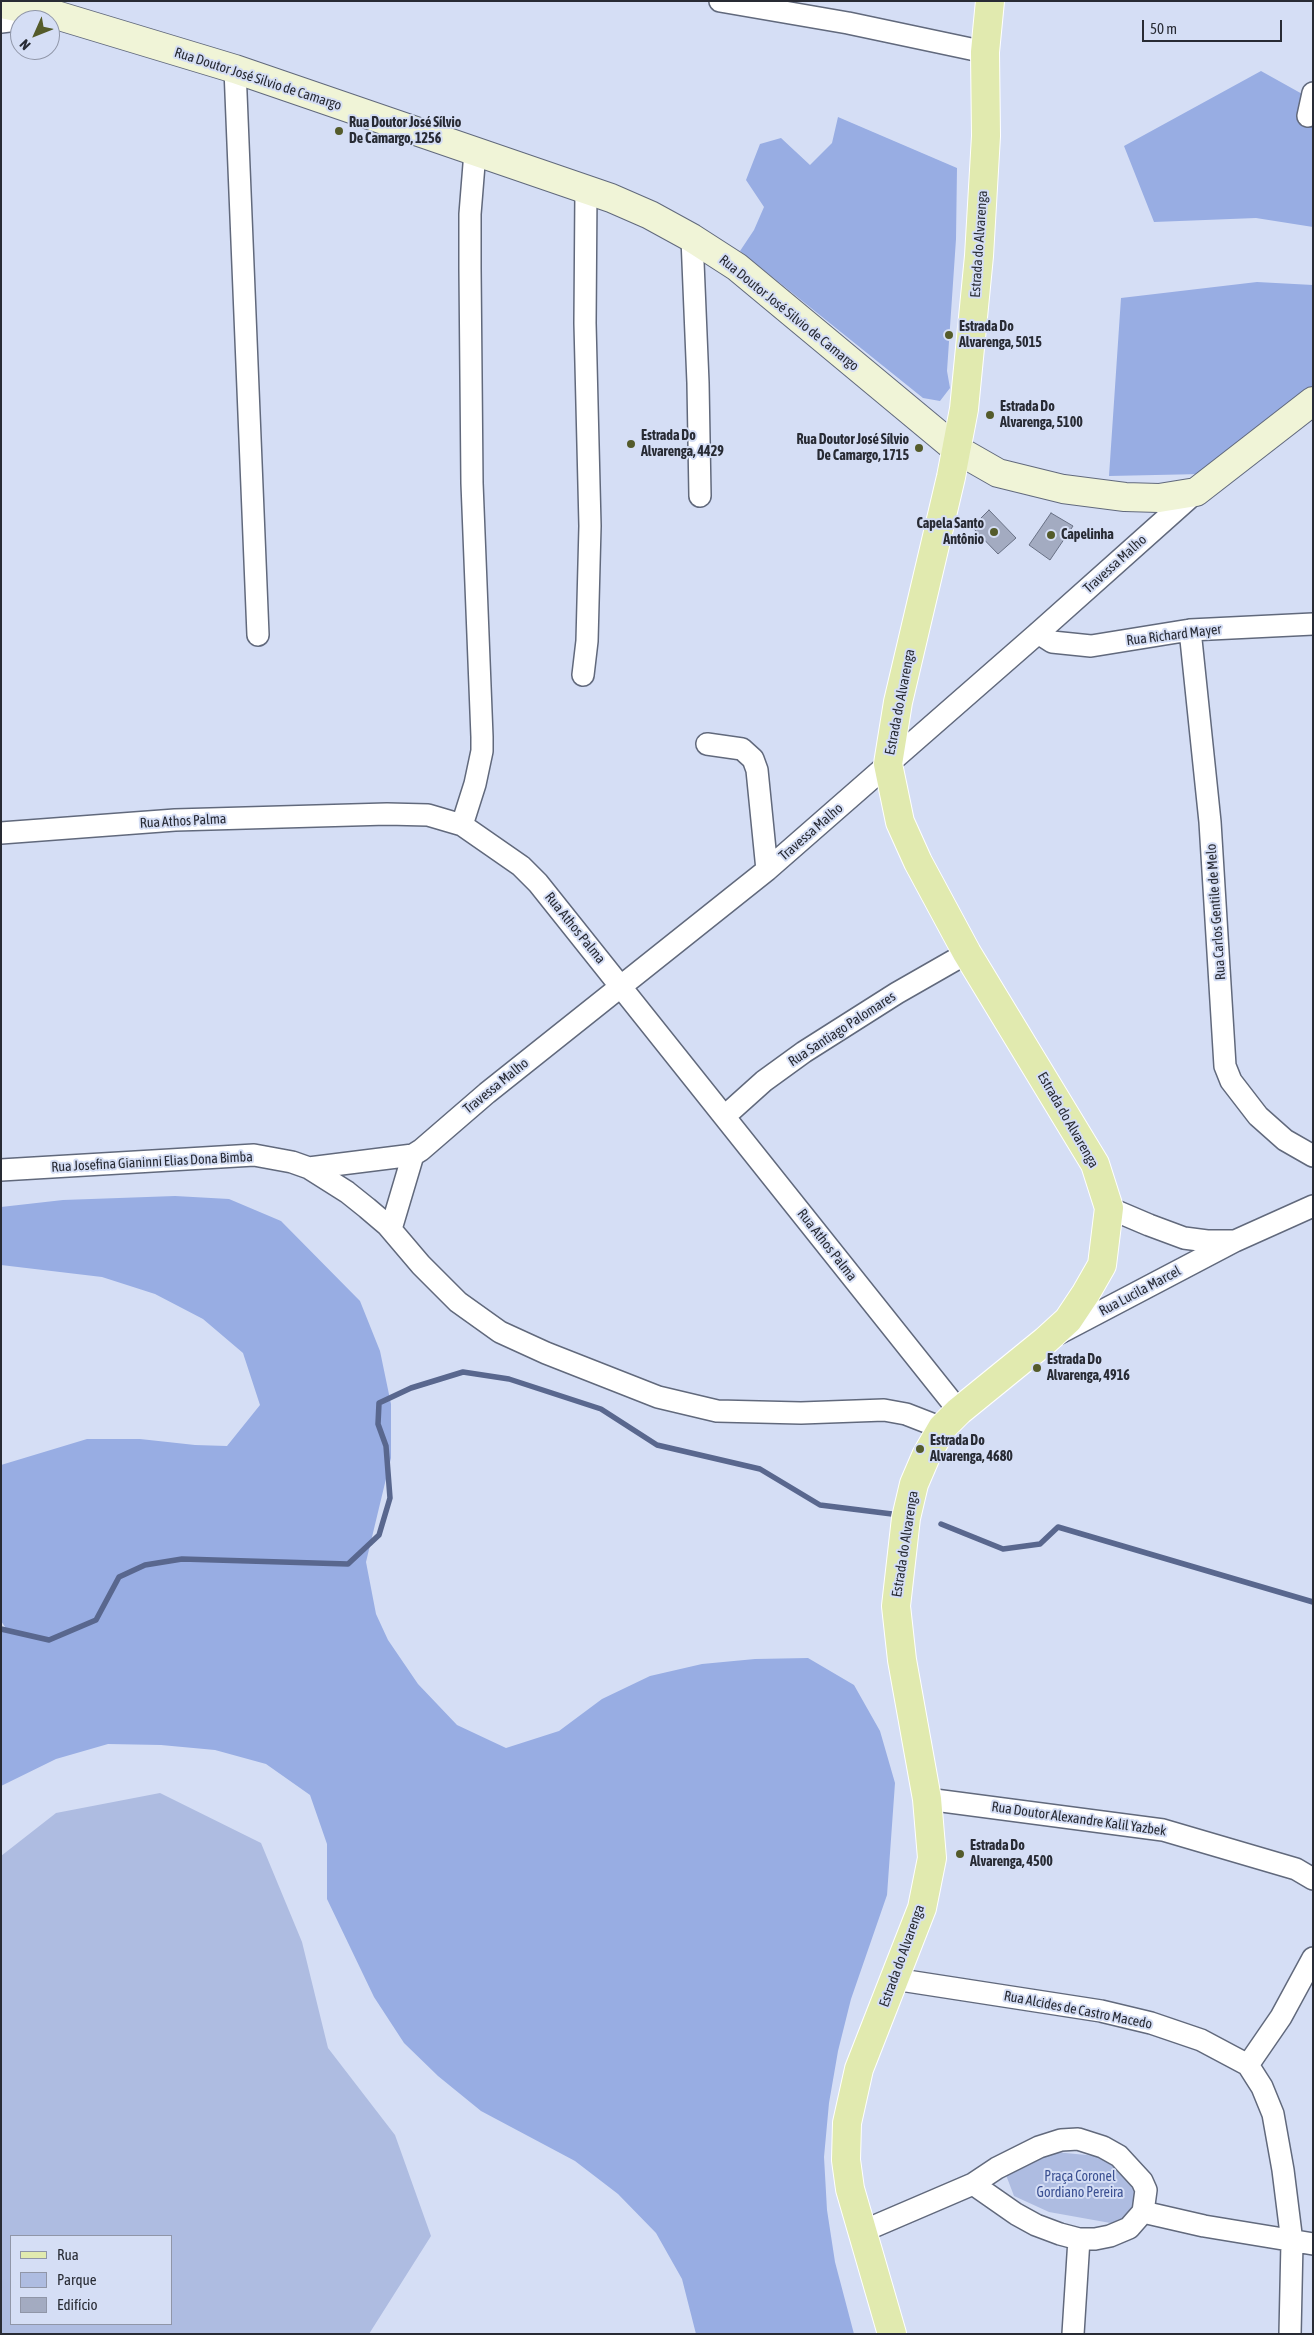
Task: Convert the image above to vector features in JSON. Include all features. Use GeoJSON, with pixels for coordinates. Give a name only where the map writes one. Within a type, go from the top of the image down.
{"type":"FeatureCollection","features":[{"type":"Feature","properties":{"kind":"main road","name":"Estrada do Alvarenga"},"geometry":{"type":"LineString","coordinates":[[892,2334],[861,2232],[850,2189],[846,2160],[847,2123],[859,2069],[922,1908],[932,1858],[928,1799],[902,1660],[896,1606],[901,1551],[914,1484],[926,1456],[950,1419],[1068,1320],[1102,1265],[1109,1208],[1095,1164],[967,953],[918,862],[900,822],[888,764],[898,702],[964,409],[979,256],[986,136],[986,52],[990,1]]}},
{"type":"Feature","properties":{"kind":"street"},"geometry":{"type":"LineString","coordinates":[[720,1],[848,23],[986,52]]}},
{"type":"Feature","properties":{"kind":"street","name":"Rua Doutor José Silvio de Camargo"},"geometry":{"type":"LineString","coordinates":[[1,4],[31,10]]}},
{"type":"Feature","properties":{"kind":"street","name":"Rua Doutor José Silvio de Camargo"},"geometry":{"type":"LineString","coordinates":[[60,16],[235,69],[611,198],[650,215],[692,238],[737,268],[956,449],[998,473],[1063,489],[1125,497],[1159,498],[1196,492],[1313,401]]}},
{"type":"Feature","properties":{"kind":"street"},"geometry":{"type":"LineString","coordinates":[[235,69],[258,635]]}},
{"type":"Feature","properties":{"kind":"street"},"geometry":{"type":"LineString","coordinates":[[1308,116],[1313,93]]}},
{"type":"Feature","properties":{"kind":"street"},"geometry":{"type":"LineString","coordinates":[[462,825],[475,784],[482,751],[472,483],[470,214],[475,152]]}},
{"type":"Feature","properties":{"kind":"street"},"geometry":{"type":"LineString","coordinates":[[583,675],[587,641],[590,526],[585,314],[586,190]]}},
{"type":"Feature","properties":{"kind":"street"},"geometry":{"type":"LineString","coordinates":[[692,238],[698,383],[700,496]]}},
{"type":"Feature","properties":{"kind":"street","name":"Travessa Malho"},"geometry":{"type":"LineString","coordinates":[[413,1155],[767,870],[1038,634],[1196,492]]}},
{"type":"Feature","properties":{"kind":"street","name":"Rua Richard Mayer"},"geometry":{"type":"LineString","coordinates":[[1038,634],[1052,642],[1091,646],[1190,630],[1313,624]]}},
{"type":"Feature","properties":{"kind":"street","name":"Rua Carlos Gentile de Melo"},"geometry":{"type":"LineString","coordinates":[[1190,630],[1210,822],[1225,1066],[1236,1088],[1258,1116],[1285,1140],[1313,1156]]}},
{"type":"Feature","properties":{"kind":"street"},"geometry":{"type":"LineString","coordinates":[[707,744],[742,748],[753,759],[757,770],[767,870]]}},
{"type":"Feature","properties":{"kind":"street","name":"Rua Athos Palma"},"geometry":{"type":"LineString","coordinates":[[1,833],[175,820],[387,814],[428,815],[462,825],[521,866],[538,883],[622,986],[666,1046],[725,1116],[950,1419]]}},
{"type":"Feature","properties":{"kind":"street","name":"Rua Santiago Palomares"},"geometry":{"type":"LineString","coordinates":[[725,1116],[764,1082],[804,1052],[897,992],[967,953]]}},
{"type":"Feature","properties":{"kind":"street","name":"Rua Josefina Gianinni Elias Dona Bimba"},"geometry":{"type":"LineString","coordinates":[[1,1170],[254,1155],[309,1168],[347,1192],[391,1229],[421,1264],[458,1302],[500,1332],[546,1354],[658,1397],[717,1411],[802,1413],[884,1410],[950,1419]]}},
{"type":"Feature","properties":{"kind":"street"},"geometry":{"type":"LineString","coordinates":[[309,1168],[413,1155],[391,1229]]}},
{"type":"Feature","properties":{"kind":"street","name":"Rua Lucila Marcel"},"geometry":{"type":"LineString","coordinates":[[1045,1341],[1235,1241],[1313,1206]]}},
{"type":"Feature","properties":{"kind":"street","name":"Rua Lucila Marcel"},"geometry":{"type":"LineString","coordinates":[[1109,1208],[1184,1238],[1207,1241],[1235,1241]]}},
{"type":"Feature","properties":{"kind":"street","name":"Rua Doutor Alexandre Kalil Yazbek"},"geometry":{"type":"LineString","coordinates":[[928,1799],[1163,1830],[1296,1868],[1313,1879]]}},
{"type":"Feature","properties":{"kind":"street"},"geometry":{"type":"LineString","coordinates":[[1248,2065],[1281,2017],[1313,1958]]}},
{"type":"Feature","properties":{"kind":"street","name":"Rua Alcides de Castro Macedo"},"geometry":{"type":"LineString","coordinates":[[894,1979],[1101,2011],[1151,2022],[1201,2040],[1248,2065],[1262,2087],[1273,2114],[1283,2170],[1292,2242],[1290,2334]]}},
{"type":"Feature","properties":{"kind":"street"},"geometry":{"type":"LineString","coordinates":[[861,2232],[974,2184],[997,2168],[1040,2147],[1060,2140],[1078,2139],[1103,2147],[1119,2156],[1135,2172],[1146,2190],[1143,2212],[1129,2228],[1110,2236],[1079,2239],[1036,2225],[974,2184]]}},
{"type":"Feature","properties":{"kind":"street"},"geometry":{"type":"LineString","coordinates":[[1143,2212],[1204,2226],[1313,2244]]}},
{"type":"Feature","properties":{"kind":"street"},"geometry":{"type":"LineString","coordinates":[[1073,2334],[1079,2239]]}},
{"type":"Feature","properties":{"kind":"green space"},"geometry":{"type":"Polygon","coordinates":[[[160,1793],[261,1843],[302,1942],[328,2048],[395,2135],[431,2236],[369,2334],[1,2334],[1,1856],[56,1813],[160,1793]]]}},
{"type":"Feature","properties":{"kind":"green space","name":"Praça Coronel Gordiano Pereira"},"geometry":{"type":"Polygon","coordinates":[[[1055,2152],[1097,2156],[1120,2170],[1136,2193],[1140,2205],[1116,2224],[1049,2212],[1014,2196],[1006,2175],[1055,2152]]]}},
{"type":"Feature","properties":{"kind":"shaded area"},"geometry":{"type":"Polygon","coordinates":[[[1261,71],[1313,100],[1313,227],[1256,218],[1154,222],[1124,146],[1261,71]]]}},
{"type":"Feature","properties":{"kind":"shaded area"},"geometry":{"type":"Polygon","coordinates":[[[838,117],[957,168],[956,239],[947,371],[950,388],[940,401],[923,398],[740,251],[754,230],[764,207],[746,180],[760,144],[781,138],[810,165],[832,143],[838,117]]]}},
{"type":"Feature","properties":{"kind":"shaded area"},"geometry":{"type":"Polygon","coordinates":[[[1257,282],[1313,285],[1313,391],[1202,474],[1109,476],[1121,298],[1257,282]]]}},
{"type":"Feature","properties":{"kind":"shaded area"},"geometry":{"type":"Polygon","coordinates":[[[175,1196],[229,1199],[281,1221],[360,1301],[380,1351],[391,1404],[391,1458],[366,1562],[376,1614],[388,1640],[418,1684],[457,1725],[506,1748],[559,1731],[602,1699],[650,1676],[702,1664],[755,1659],[808,1658],[854,1685],[880,1731],[895,1783],[887,1895],[851,1999],[838,2051],[829,2103],[824,2157],[827,2210],[835,2262],[854,2334],[696,2334],[682,2279],[656,2233],[618,2194],[575,2161],[481,2111],[438,2076],[404,2043],[374,1997],[327,1899],[327,1844],[310,1795],[266,1764],[215,1750],[161,1745],[108,1744],[56,1759],[1,1786],[1,1634],[5,1627],[1,1621],[1,1465],[87,1439],[140,1439],[195,1445],[227,1446],[260,1405],[243,1353],[203,1319],[155,1294],[102,1277],[1,1265],[1,1207],[63,1200],[175,1196]]]}},
{"type":"Feature","properties":{"kind":"building","name":"Capela Santo Antônio"},"geometry":{"type":"Polygon","coordinates":[[[989,510],[1016,538],[998,554],[972,527],[989,510]]]}},
{"type":"Feature","properties":{"kind":"building","name":"Capelinha"},"geometry":{"type":"Polygon","coordinates":[[[1051,513],[1073,526],[1050,560],[1029,545],[1051,513]]]}},
{"type":"Feature","properties":{"kind":"waterway"},"geometry":{"type":"LineString","coordinates":[[1,1629],[49,1640],[96,1620],[119,1577],[145,1565],[182,1559],[348,1564],[379,1535],[390,1498],[386,1446],[378,1424],[379,1403],[411,1388],[463,1372],[509,1379],[601,1409],[657,1445],[760,1469],[820,1505],[892,1514]]}},
{"type":"Feature","properties":{"kind":"waterway"},"geometry":{"type":"LineString","coordinates":[[941,1524],[1003,1549],[1040,1544],[1058,1527],[1313,1602]]}},
{"type":"Feature","properties":{"kind":"place","name":"Rua Doutor José Sílvio De Camargo, 1256"},"geometry":{"type":"Point","coordinates":[339,131]}},
{"type":"Feature","properties":{"kind":"place","name":"Estrada Do Alvarenga, 5015"},"geometry":{"type":"Point","coordinates":[949,335]}},
{"type":"Feature","properties":{"kind":"place","name":"Estrada Do Alvarenga, 5100"},"geometry":{"type":"Point","coordinates":[990,415]}},
{"type":"Feature","properties":{"kind":"place","name":"Estrada Do Alvarenga, 4429"},"geometry":{"type":"Point","coordinates":[631,444]}},
{"type":"Feature","properties":{"kind":"place","name":"Rua Doutor José Sílvio De Camargo, 1715"},"geometry":{"type":"Point","coordinates":[919,448]}},
{"type":"Feature","properties":{"kind":"place","name":"Capela Santo Antônio"},"geometry":{"type":"Point","coordinates":[994,532]}},
{"type":"Feature","properties":{"kind":"place","name":"Capelinha"},"geometry":{"type":"Point","coordinates":[1051,535]}},
{"type":"Feature","properties":{"kind":"place","name":"Estrada Do Alvarenga, 4916"},"geometry":{"type":"Point","coordinates":[1037,1368]}},
{"type":"Feature","properties":{"kind":"place","name":"Estrada Do Alvarenga, 4680"},"geometry":{"type":"Point","coordinates":[920,1449]}},
{"type":"Feature","properties":{"kind":"place","name":"Estrada Do Alvarenga, 4500"},"geometry":{"type":"Point","coordinates":[960,1854]}}]}
